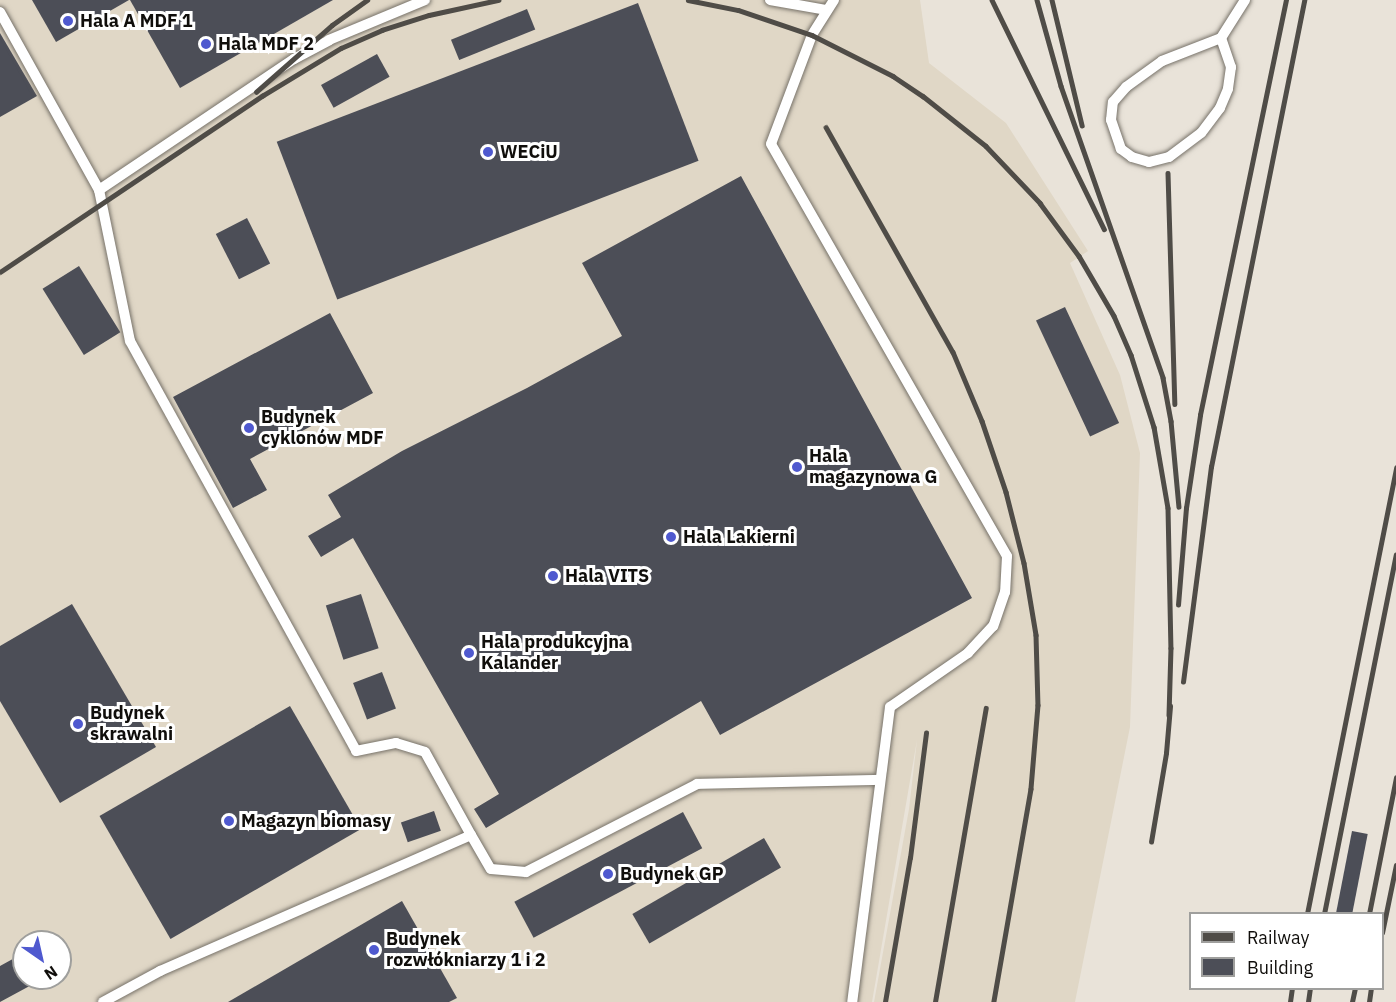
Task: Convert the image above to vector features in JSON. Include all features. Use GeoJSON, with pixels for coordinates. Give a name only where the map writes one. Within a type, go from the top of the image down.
{"type":"FeatureCollection","features":[{"type":"Feature","properties":{"kind":"lane"},"geometry":{"type":"LineString","coordinates":[[99,190],[294,59],[329,39],[425,0]]}},
{"type":"Feature","properties":{"kind":"lane"},"geometry":{"type":"LineString","coordinates":[[770,0],[827,10]]}},
{"type":"Feature","properties":{"kind":"lane"},"geometry":{"type":"LineString","coordinates":[[834,0],[812,35],[771,144],[1007,556],[1005,592],[993,626],[968,653],[890,706],[852,1002]]}},
{"type":"Feature","properties":{"kind":"lane"},"geometry":{"type":"LineString","coordinates":[[1221,38],[1230,67],[1228,89],[1220,108],[1201,133],[1168,157],[1149,162],[1132,157],[1121,148],[1111,120],[1113,102],[1126,87],[1162,61],[1221,38],[1245,0]]}},
{"type":"Feature","properties":{"kind":"lane"},"geometry":{"type":"LineString","coordinates":[[0,12],[99,190],[130,341],[356,751],[396,743],[425,752],[491,869],[526,872],[697,784],[879,780]]}},
{"type":"Feature","properties":{"kind":"lane"},"geometry":{"type":"LineString","coordinates":[[103,1002],[160,971],[471,835]]}},
{"type":"Feature","properties":{"kind":"shaded area"},"geometry":{"type":"Polygon","coordinates":[[[0,0],[920,0],[929,63],[1006,123],[1088,251],[1070,263],[1120,375],[1140,453],[1130,727],[1075,1002],[874,1002],[909,809],[917,740],[872,1002],[0,1002],[0,0]]]}},
{"type":"Feature","properties":{"kind":"building","name":"Hala A MDF 1"},"geometry":{"type":"Polygon","coordinates":[[[32,0],[129,0],[56,42],[32,0]]]}},
{"type":"Feature","properties":{"kind":"building","name":"Hala MDF 2"},"geometry":{"type":"Polygon","coordinates":[[[130,0],[333,0],[180,88],[130,0]]]}},
{"type":"Feature","properties":{"kind":"building","name":"WECiU"},"geometry":{"type":"Polygon","coordinates":[[[638,3],[699,161],[337,299],[277,142],[638,3]]]}},
{"type":"Feature","properties":{"kind":"building"},"geometry":{"type":"Polygon","coordinates":[[[527,9],[535,29],[459,60],[451,40],[527,9]]]}},
{"type":"Feature","properties":{"kind":"building"},"geometry":{"type":"Polygon","coordinates":[[[0,33],[37,96],[0,117],[0,33]]]}},
{"type":"Feature","properties":{"kind":"building"},"geometry":{"type":"Polygon","coordinates":[[[377,54],[390,77],[334,108],[321,85],[377,54]]]}},
{"type":"Feature","properties":{"kind":"building"},"geometry":{"type":"Polygon","coordinates":[[[741,176],[972,598],[720,735],[701,701],[486,828],[474,809],[499,794],[353,538],[321,557],[308,536],[341,517],[328,495],[402,451],[527,388],[622,336],[582,263],[741,176]]]}},
{"type":"Feature","properties":{"kind":"building"},"geometry":{"type":"Polygon","coordinates":[[[247,218],[270,263],[239,279],[216,234],[247,218]]]}},
{"type":"Feature","properties":{"kind":"building"},"geometry":{"type":"Polygon","coordinates":[[[79,266],[120,332],[84,355],[43,289],[79,266]]]}},
{"type":"Feature","properties":{"kind":"building"},"geometry":{"type":"Polygon","coordinates":[[[1065,307],[1119,423],[1090,437],[1036,321],[1065,307]]]}},
{"type":"Feature","properties":{"kind":"building","name":"Budynek cyklonów MDF"},"geometry":{"type":"Polygon","coordinates":[[[330,313],[373,393],[250,459],[267,490],[233,508],[173,397],[330,313]]]}},
{"type":"Feature","properties":{"kind":"building"},"geometry":{"type":"Polygon","coordinates":[[[361,594],[379,648],[343,660],[326,605],[361,594]]]}},
{"type":"Feature","properties":{"kind":"building","name":"Budynek skrawalni"},"geometry":{"type":"Polygon","coordinates":[[[72,604],[156,747],[60,803],[0,701],[0,646],[72,604]]]}},
{"type":"Feature","properties":{"kind":"building"},"geometry":{"type":"Polygon","coordinates":[[[382,672],[396,708],[367,720],[353,683],[382,672]]]}},
{"type":"Feature","properties":{"kind":"building","name":"Magazyn biomasy"},"geometry":{"type":"Polygon","coordinates":[[[290,706],[361,829],[170,939],[99,816],[290,706]]]}},
{"type":"Feature","properties":{"kind":"building"},"geometry":{"type":"Polygon","coordinates":[[[434,811],[441,831],[408,842],[401,822],[434,811]]]}},
{"type":"Feature","properties":{"kind":"building","name":"Budynek GP"},"geometry":{"type":"Polygon","coordinates":[[[683,812],[702,848],[534,938],[514,902],[683,812]]]}},
{"type":"Feature","properties":{"kind":"building"},"geometry":{"type":"Polygon","coordinates":[[[1352,831],[1368,834],[1353,912],[1336,912],[1352,831]]]}},
{"type":"Feature","properties":{"kind":"building"},"geometry":{"type":"Polygon","coordinates":[[[764,838],[781,867],[649,943],[632,914],[764,838]]]}},
{"type":"Feature","properties":{"kind":"building","name":"Budynek rozwłókniarzy 1 i 2"},"geometry":{"type":"Polygon","coordinates":[[[402,901],[457,998],[449,1002],[228,1002],[402,901]]]}},
{"type":"Feature","properties":{"kind":"building"},"geometry":{"type":"Polygon","coordinates":[[[12,959],[12,990],[22,990],[0,1002],[0,966],[12,959]]]}},
{"type":"Feature","properties":{"kind":"railway"},"geometry":{"type":"LineString","coordinates":[[256,92],[332,25],[367,0]]}},
{"type":"Feature","properties":{"kind":"railway"},"geometry":{"type":"LineString","coordinates":[[0,272],[262,96],[341,48],[382,30],[429,15],[498,0]]}},
{"type":"Feature","properties":{"kind":"railway"},"geometry":{"type":"LineString","coordinates":[[688,0],[738,10],[812,35],[893,76],[923,96],[986,146],[1040,203],[1079,256],[1114,316],[1131,355],[1154,427],[1168,508],[1171,648],[1169,715]]}},
{"type":"Feature","properties":{"kind":"railway"},"geometry":{"type":"LineString","coordinates":[[992,0],[1104,229]]}},
{"type":"Feature","properties":{"kind":"railway"},"geometry":{"type":"LineString","coordinates":[[1037,0],[1061,86],[1163,378],[1171,421],[1179,507]]}},
{"type":"Feature","properties":{"kind":"railway"},"geometry":{"type":"LineString","coordinates":[[1052,0],[1082,125]]}},
{"type":"Feature","properties":{"kind":"railway"},"geometry":{"type":"LineString","coordinates":[[1178,605],[1186,508],[1200,415],[1286,0]]}},
{"type":"Feature","properties":{"kind":"railway"},"geometry":{"type":"LineString","coordinates":[[1183,682],[1211,467],[1304,0]]}},
{"type":"Feature","properties":{"kind":"railway"},"geometry":{"type":"LineString","coordinates":[[826,127],[953,352],[982,421],[1006,492],[1024,563],[1036,635],[1038,705],[1031,789],[994,1002]]}},
{"type":"Feature","properties":{"kind":"railway"},"geometry":{"type":"LineString","coordinates":[[1168,173],[1175,404]]}},
{"type":"Feature","properties":{"kind":"railway"},"geometry":{"type":"LineString","coordinates":[[1307,912],[1396,468]]}},
{"type":"Feature","properties":{"kind":"railway"},"geometry":{"type":"LineString","coordinates":[[1324,912],[1396,555]]}},
{"type":"Feature","properties":{"kind":"railway"},"geometry":{"type":"LineString","coordinates":[[1151,842],[1166,753],[1170,706]]}},
{"type":"Feature","properties":{"kind":"railway"},"geometry":{"type":"LineString","coordinates":[[935,1002],[986,708]]}},
{"type":"Feature","properties":{"kind":"railway"},"geometry":{"type":"LineString","coordinates":[[885,1002],[910,858],[926,733]]}},
{"type":"Feature","properties":{"kind":"railway"},"geometry":{"type":"LineString","coordinates":[[1369,912],[1396,778]]}},
{"type":"Feature","properties":{"kind":"railway"},"geometry":{"type":"LineString","coordinates":[[1384,923],[1396,865]]}},
{"type":"Feature","properties":{"kind":"railway"},"geometry":{"type":"LineString","coordinates":[[1290,1002],[1292,990]]}},
{"type":"Feature","properties":{"kind":"railway"},"geometry":{"type":"LineString","coordinates":[[1308,1002],[1310,990]]}},
{"type":"Feature","properties":{"kind":"railway"},"geometry":{"type":"LineString","coordinates":[[1352,1002],[1355,990]]}},
{"type":"Feature","properties":{"kind":"railway"},"geometry":{"type":"LineString","coordinates":[[1369,1002],[1371,990]]}},
{"type":"Feature","properties":{"kind":"place","name":"Hala A MDF 1"},"geometry":{"type":"Point","coordinates":[68,21]}},
{"type":"Feature","properties":{"kind":"place","name":"Hala MDF 2"},"geometry":{"type":"Point","coordinates":[206,44]}},
{"type":"Feature","properties":{"kind":"place","name":"WECiU"},"geometry":{"type":"Point","coordinates":[488,152]}},
{"type":"Feature","properties":{"kind":"place","name":"Budynek cyklonów MDF"},"geometry":{"type":"Point","coordinates":[249,428]}},
{"type":"Feature","properties":{"kind":"place","name":"Hala magazynowa G"},"geometry":{"type":"Point","coordinates":[797,467]}},
{"type":"Feature","properties":{"kind":"place","name":"Hala Lakierni"},"geometry":{"type":"Point","coordinates":[671,537]}},
{"type":"Feature","properties":{"kind":"place","name":"Hala VITS"},"geometry":{"type":"Point","coordinates":[553,576]}},
{"type":"Feature","properties":{"kind":"place","name":"Hala produkcyjna Kalander"},"geometry":{"type":"Point","coordinates":[469,653]}},
{"type":"Feature","properties":{"kind":"place","name":"Budynek skrawalni"},"geometry":{"type":"Point","coordinates":[78,724]}},
{"type":"Feature","properties":{"kind":"place","name":"Magazyn biomasy"},"geometry":{"type":"Point","coordinates":[229,821]}},
{"type":"Feature","properties":{"kind":"place","name":"Budynek GP"},"geometry":{"type":"Point","coordinates":[608,874]}},
{"type":"Feature","properties":{"kind":"place","name":"Budynek rozwłókniarzy 1 i 2"},"geometry":{"type":"Point","coordinates":[374,950]}}]}
